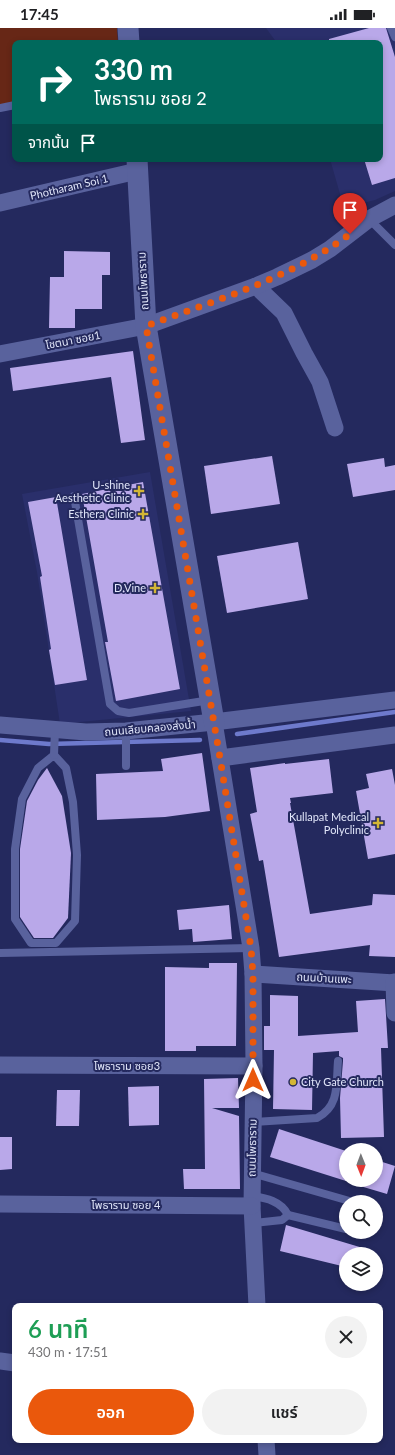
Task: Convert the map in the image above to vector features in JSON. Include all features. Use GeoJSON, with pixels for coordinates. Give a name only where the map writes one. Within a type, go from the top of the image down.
{"type":"FeatureCollection","features":[{"type":"Feature","properties":{"kind":"street"},"geometry":{"type":"LineString","coordinates":[[128,28],[129,40]]}},
{"type":"Feature","properties":{"kind":"street","name":"Photharam Soi 1"},"geometry":{"type":"LineString","coordinates":[[0,203],[137,165]]}},
{"type":"Feature","properties":{"kind":"street","name":"ถนนโพธาราม"},"geometry":{"type":"LineString","coordinates":[[137,165],[146,326],[251,948],[253,974],[254,1066],[252,1201],[257,1303]]}},
{"type":"Feature","properties":{"kind":"street","name":"โชตนา ซอย1"},"geometry":{"type":"LineString","coordinates":[[0,354],[146,326],[256,286],[312,260],[330,249],[369,219],[395,206]]}},
{"type":"Feature","properties":{"kind":"street"},"geometry":{"type":"LineString","coordinates":[[256,286],[284,312],[320,382],[335,428]]}},
{"type":"Feature","properties":{"kind":"street","name":"ถนนเลียบคลองส่งน้ำ"},"geometry":{"type":"LineString","coordinates":[[0,725],[55,730],[126,732],[395,700]]}},
{"type":"Feature","properties":{"kind":"street"},"geometry":{"type":"LineString","coordinates":[[220,758],[395,736]]}},
{"type":"Feature","properties":{"kind":"street","name":"ถนนบ้านแพะ"},"geometry":{"type":"LineString","coordinates":[[253,974],[394,982]]}},
{"type":"Feature","properties":{"kind":"street"},"geometry":{"type":"LineString","coordinates":[[394,982],[395,1013]]}},
{"type":"Feature","properties":{"kind":"street","name":"โพธาราม ซอย3"},"geometry":{"type":"LineString","coordinates":[[0,1065],[254,1066]]}},
{"type":"Feature","properties":{"kind":"street","name":"โพธาราม ซอย 4"},"geometry":{"type":"LineString","coordinates":[[0,1204],[252,1201]]}},
{"type":"Feature","properties":{"kind":"street"},"geometry":{"type":"LineString","coordinates":[[0,1361],[12,1363]]}},
{"type":"Feature","properties":{"kind":"street"},"geometry":{"type":"LineString","coordinates":[[266,1443],[267,1455]]}},
{"type":"Feature","properties":{"kind":"lane"},"geometry":{"type":"LineString","coordinates":[[392,28],[395,37]]}},
{"type":"Feature","properties":{"kind":"lane"},"geometry":{"type":"LineString","coordinates":[[0,108],[12,106]]}},
{"type":"Feature","properties":{"kind":"lane"},"geometry":{"type":"LineString","coordinates":[[369,219],[395,245]]}},
{"type":"Feature","properties":{"kind":"lane"},"geometry":{"type":"LineString","coordinates":[[74,496],[110,704],[118,711],[129,713],[210,700]]}},
{"type":"Feature","properties":{"kind":"lane"},"geometry":{"type":"LineString","coordinates":[[54,755],[38,768],[22,799],[15,849],[15,919],[31,943],[56,943],[75,921],[77,855],[73,802],[66,768],[54,755],[55,730]]}},
{"type":"Feature","properties":{"kind":"lane"},"geometry":{"type":"LineString","coordinates":[[126,732],[126,766]]}},
{"type":"Feature","properties":{"kind":"lane"},"geometry":{"type":"LineString","coordinates":[[0,954],[251,948]]}},
{"type":"Feature","properties":{"kind":"lane"},"geometry":{"type":"LineString","coordinates":[[253,1122],[317,1118],[325,1114],[332,1105],[336,1091],[338,1061]]}},
{"type":"Feature","properties":{"kind":"lane"},"geometry":{"type":"LineString","coordinates":[[252,1173],[339,1198]]}},
{"type":"Feature","properties":{"kind":"lane"},"geometry":{"type":"LineString","coordinates":[[252,1201],[266,1198],[285,1209],[288,1215],[339,1227]]}},
{"type":"Feature","properties":{"kind":"lane"},"geometry":{"type":"LineString","coordinates":[[253,1223],[282,1220],[288,1215]]}},
{"type":"Feature","properties":{"kind":"shaded area"},"geometry":{"type":"Polygon","coordinates":[[[0,28],[117,28],[118,40],[12,40],[12,103],[0,105],[0,28]]]}},
{"type":"Feature","properties":{"kind":"shaded area"},"geometry":{"type":"Polygon","coordinates":[[[266,28],[395,28],[395,191],[375,200],[344,208],[331,162],[383,162],[383,40],[275,40],[266,28]]]}},
{"type":"Feature","properties":{"kind":"shaded area"},"geometry":{"type":"Polygon","coordinates":[[[150,472],[191,711],[60,724],[37,572],[22,494],[150,472]]]}},
{"type":"Feature","properties":{"kind":"building"},"geometry":{"type":"Polygon","coordinates":[[[369,28],[386,28],[395,57],[395,178],[372,185],[365,162],[383,162],[383,40],[329,39],[369,28]]]}},
{"type":"Feature","properties":{"kind":"building"},"geometry":{"type":"Polygon","coordinates":[[[64,251],[110,252],[110,275],[102,275],[102,309],[75,309],[75,328],[49,328],[50,277],[64,277],[64,251]]]}},
{"type":"Feature","properties":{"kind":"building"},"geometry":{"type":"Polygon","coordinates":[[[133,351],[145,440],[121,443],[111,377],[13,391],[10,368],[133,351]]]}},
{"type":"Feature","properties":{"kind":"building"},"geometry":{"type":"Polygon","coordinates":[[[272,456],[280,504],[211,514],[204,466],[272,456]]]}},
{"type":"Feature","properties":{"kind":"building"},"geometry":{"type":"Polygon","coordinates":[[[384,458],[385,467],[395,465],[395,490],[353,497],[347,464],[384,458]]]}},
{"type":"Feature","properties":{"kind":"building"},"geometry":{"type":"Polygon","coordinates":[[[143,482],[180,689],[116,701],[105,642],[108,642],[82,494],[143,482]]]}},
{"type":"Feature","properties":{"kind":"building"},"geometry":{"type":"Polygon","coordinates":[[[56,497],[87,680],[55,685],[40,577],[42,576],[28,502],[56,497]]]}},
{"type":"Feature","properties":{"kind":"building"},"geometry":{"type":"Polygon","coordinates":[[[298,542],[308,599],[227,613],[217,556],[298,542]]]}},
{"type":"Feature","properties":{"kind":"building"},"geometry":{"type":"Polygon","coordinates":[[[202,753],[210,811],[165,817],[97,820],[96,774],[163,771],[161,759],[202,753]]]}},
{"type":"Feature","properties":{"kind":"building"},"geometry":{"type":"Polygon","coordinates":[[[329,759],[333,793],[290,798],[310,914],[372,905],[373,894],[395,895],[395,957],[369,956],[370,945],[279,957],[263,860],[259,861],[250,814],[257,812],[250,768],[329,759]]]}},
{"type":"Feature","properties":{"kind":"building"},"geometry":{"type":"Polygon","coordinates":[[[47,768],[62,796],[71,853],[68,918],[53,938],[34,938],[20,917],[20,849],[27,801],[38,780],[47,768]]]}},
{"type":"Feature","properties":{"kind":"building","name":"Kullapat Medical Polyclinic"},"geometry":{"type":"Polygon","coordinates":[[[392,769],[395,785],[395,854],[368,859],[356,791],[369,788],[366,774],[392,769]]]}},
{"type":"Feature","properties":{"kind":"building"},"geometry":{"type":"Polygon","coordinates":[[[229,905],[232,939],[193,942],[192,929],[179,930],[177,910],[229,905]]]}},
{"type":"Feature","properties":{"kind":"building"},"geometry":{"type":"Polygon","coordinates":[[[209,963],[237,963],[236,1046],[196,1046],[196,1051],[165,1051],[165,967],[209,968],[209,963]]]}},
{"type":"Feature","properties":{"kind":"building"},"geometry":{"type":"Polygon","coordinates":[[[270,995],[298,996],[298,1036],[358,1032],[356,1001],[385,999],[388,1048],[381,1048],[384,1137],[341,1138],[340,1098],[343,1058],[339,1056],[339,1051],[313,1053],[312,1110],[273,1109],[274,1050],[264,1050],[264,1026],[270,1026],[270,995]]]}},
{"type":"Feature","properties":{"kind":"building"},"geometry":{"type":"Polygon","coordinates":[[[238,1078],[239,1108],[212,1108],[239,1116],[240,1189],[184,1189],[183,1169],[205,1169],[204,1079],[238,1078]]]}},
{"type":"Feature","properties":{"kind":"building"},"geometry":{"type":"Polygon","coordinates":[[[159,1086],[159,1125],[129,1126],[128,1087],[159,1086]]]}},
{"type":"Feature","properties":{"kind":"building"},"geometry":{"type":"Polygon","coordinates":[[[57,1090],[80,1090],[79,1126],[56,1126],[57,1090]]]}},
{"type":"Feature","properties":{"kind":"building"},"geometry":{"type":"Polygon","coordinates":[[[279,1129],[339,1149],[339,1179],[270,1157],[279,1129]]]}},
{"type":"Feature","properties":{"kind":"building"},"geometry":{"type":"Polygon","coordinates":[[[0,1137],[12,1137],[12,1169],[0,1170],[0,1137]]]}},
{"type":"Feature","properties":{"kind":"building"},"geometry":{"type":"Polygon","coordinates":[[[383,1162],[395,1166],[387,1194],[363,1187],[383,1187],[383,1162]]]}},
{"type":"Feature","properties":{"kind":"building"},"geometry":{"type":"Polygon","coordinates":[[[286,1225],[360,1247],[339,1247],[339,1265],[280,1251],[286,1225]]]}},
{"type":"Feature","properties":{"kind":"waterway"},"geometry":{"type":"LineString","coordinates":[[237,734],[395,712]]}},
{"type":"Feature","properties":{"kind":"waterway"},"geometry":{"type":"LineString","coordinates":[[0,740],[49,744],[200,740]]}},
{"type":"Feature","properties":{"kind":"place","name":"U-shine Aesthetic Clinic"},"geometry":{"type":"Point","coordinates":[139,491]}},
{"type":"Feature","properties":{"kind":"place","name":"Esthera Clinic"},"geometry":{"type":"Point","coordinates":[143,514]}},
{"type":"Feature","properties":{"kind":"place","name":"D.Vine"},"geometry":{"type":"Point","coordinates":[155,588]}},
{"type":"Feature","properties":{"kind":"place","name":"Kullapat Medical Polyclinic"},"geometry":{"type":"Point","coordinates":[378,823]}},
{"type":"Feature","properties":{"kind":"place","name":"City Gate Church"},"geometry":{"type":"Point","coordinates":[293,1082]}},
{"type":"Feature","properties":{"kind":"route"},"geometry":{"type":"LineString","coordinates":[[253,1080],[253,974],[251,948],[146,326],[276,278],[312,260],[350,234]]}}]}
